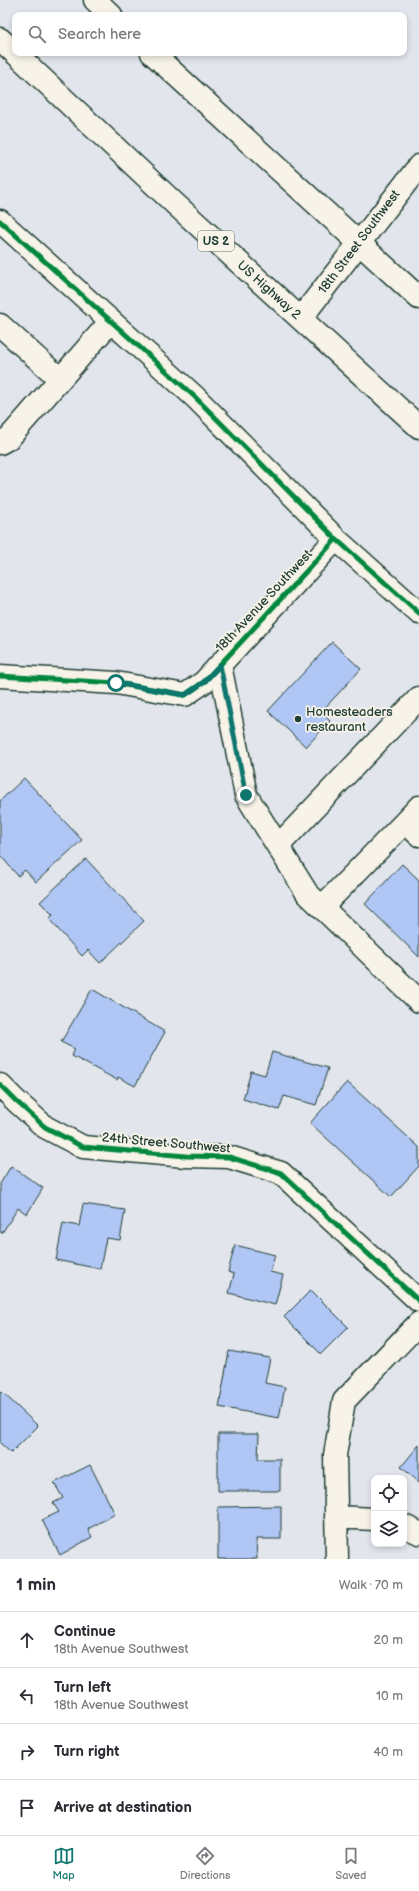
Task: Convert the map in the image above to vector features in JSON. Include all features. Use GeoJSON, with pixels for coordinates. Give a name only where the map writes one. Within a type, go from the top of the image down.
{"type":"FeatureCollection","features":[{"type":"Feature","properties":{"kind":"main road"},"geometry":{"type":"LineString","coordinates":[[95,0],[108,12]]}},
{"type":"Feature","properties":{"kind":"main road","name":"US Highway 2"},"geometry":{"type":"LineString","coordinates":[[0,39],[12,50]]}},
{"type":"Feature","properties":{"kind":"main road","name":"US Highway 2"},"geometry":{"type":"LineString","coordinates":[[18,56],[173,202],[419,427]]}},
{"type":"Feature","properties":{"kind":"main road"},"geometry":{"type":"LineString","coordinates":[[155,56],[419,298]]}},
{"type":"Feature","properties":{"kind":"main road","name":"18th Street Southwest"},"geometry":{"type":"LineString","coordinates":[[301,318],[419,166]]}},
{"type":"Feature","properties":{"kind":"main road"},"geometry":{"type":"LineString","coordinates":[[0,221],[195,397],[336,539],[419,613]]}},
{"type":"Feature","properties":{"kind":"main road"},"geometry":{"type":"LineString","coordinates":[[0,443],[9,438],[111,321]]}},
{"type":"Feature","properties":{"kind":"main road"},"geometry":{"type":"LineString","coordinates":[[0,325],[60,379]]}},
{"type":"Feature","properties":{"kind":"main road","name":"18th Avenue Southwest"},"geometry":{"type":"LineString","coordinates":[[0,676],[116,683],[185,695],[204,682],[336,539]]}},
{"type":"Feature","properties":{"kind":"main road"},"geometry":{"type":"LineString","coordinates":[[220,665],[246,795],[307,893],[419,1001]]}},
{"type":"Feature","properties":{"kind":"main road"},"geometry":{"type":"LineString","coordinates":[[278,846],[419,698]]}},
{"type":"Feature","properties":{"kind":"main road"},"geometry":{"type":"LineString","coordinates":[[322,907],[414,821]]}},
{"type":"Feature","properties":{"kind":"main road","name":"24th Street Southwest"},"geometry":{"type":"LineString","coordinates":[[0,1085],[45,1126],[83,1147],[186,1156],[228,1157],[281,1173],[419,1301]]}},
{"type":"Feature","properties":{"kind":"main road"},"geometry":{"type":"LineString","coordinates":[[336,1559],[335,1456],[344,1400],[419,1323]]}},
{"type":"Feature","properties":{"kind":"main road"},"geometry":{"type":"LineString","coordinates":[[336,1517],[371,1519]]}},
{"type":"Feature","properties":{"kind":"main road"},"geometry":{"type":"LineString","coordinates":[[407,1527],[419,1533]]}},
{"type":"Feature","properties":{"kind":"building"},"geometry":{"type":"Polygon","coordinates":[[[332,642],[361,669],[321,712],[330,721],[306,747],[268,711],[332,642]]]}},
{"type":"Feature","properties":{"kind":"building"},"geometry":{"type":"Polygon","coordinates":[[[24,778],[82,840],[36,882],[25,870],[18,876],[0,855],[0,801],[24,778]]]}},
{"type":"Feature","properties":{"kind":"building"},"geometry":{"type":"Polygon","coordinates":[[[86,859],[144,921],[100,963],[88,950],[82,956],[49,919],[53,915],[40,902],[86,859]]]}},
{"type":"Feature","properties":{"kind":"building"},"geometry":{"type":"Polygon","coordinates":[[[402,864],[419,880],[419,957],[365,904],[402,864]]]}},
{"type":"Feature","properties":{"kind":"building"},"geometry":{"type":"Polygon","coordinates":[[[92,989],[165,1032],[135,1086],[118,1077],[117,1080],[72,1056],[75,1049],[61,1042],[92,989]]]}},
{"type":"Feature","properties":{"kind":"building"},"geometry":{"type":"Polygon","coordinates":[[[272,1052],[328,1068],[316,1105],[284,1096],[279,1110],[243,1099],[251,1071],[265,1075],[272,1052]]]}},
{"type":"Feature","properties":{"kind":"building"},"geometry":{"type":"Polygon","coordinates":[[[347,1082],[419,1147],[419,1166],[391,1197],[310,1123],[347,1082]]]}},
{"type":"Feature","properties":{"kind":"building"},"geometry":{"type":"Polygon","coordinates":[[[11,1166],[43,1188],[27,1214],[18,1208],[2,1233],[0,1232],[0,1184],[11,1166]]]}},
{"type":"Feature","properties":{"kind":"building"},"geometry":{"type":"Polygon","coordinates":[[[83,1204],[125,1210],[120,1240],[106,1238],[100,1269],[56,1260],[63,1223],[79,1226],[83,1204]]]}},
{"type":"Feature","properties":{"kind":"building"},"geometry":{"type":"Polygon","coordinates":[[[235,1245],[275,1255],[270,1272],[283,1275],[275,1305],[229,1293],[234,1274],[228,1272],[235,1245]]]}},
{"type":"Feature","properties":{"kind":"building"},"geometry":{"type":"Polygon","coordinates":[[[311,1290],[348,1327],[321,1354],[284,1317],[311,1290]]]}},
{"type":"Feature","properties":{"kind":"building"},"geometry":{"type":"Polygon","coordinates":[[[229,1351],[270,1358],[265,1383],[285,1387],[279,1418],[219,1407],[229,1351]]]}},
{"type":"Feature","properties":{"kind":"building"},"geometry":{"type":"Polygon","coordinates":[[[2,1392],[38,1426],[11,1453],[0,1443],[0,1394],[2,1392]]]}},
{"type":"Feature","properties":{"kind":"building"},"geometry":{"type":"Polygon","coordinates":[[[218,1434],[259,1434],[258,1459],[280,1459],[280,1491],[218,1491],[218,1434]]]}},
{"type":"Feature","properties":{"kind":"building"},"geometry":{"type":"Polygon","coordinates":[[[419,1445],[419,1482],[401,1467],[419,1445]]]}},
{"type":"Feature","properties":{"kind":"building"},"geometry":{"type":"Polygon","coordinates":[[[90,1465],[115,1514],[88,1529],[92,1537],[60,1555],[42,1520],[59,1512],[53,1503],[63,1498],[54,1483],[90,1465]]]}},
{"type":"Feature","properties":{"kind":"building"},"geometry":{"type":"Polygon","coordinates":[[[281,1506],[281,1539],[256,1539],[257,1559],[218,1559],[218,1507],[281,1506]]]}},
{"type":"Feature","properties":{"kind":"cycle path"},"geometry":{"type":"LineString","coordinates":[[0,221],[195,397],[336,539],[419,613]]}},
{"type":"Feature","properties":{"kind":"cycle path"},"geometry":{"type":"LineString","coordinates":[[0,676],[116,683],[185,695],[204,682],[336,539]]}},
{"type":"Feature","properties":{"kind":"cycle path"},"geometry":{"type":"LineString","coordinates":[[0,1085],[45,1127],[83,1147],[186,1156],[229,1157],[281,1173],[419,1301]]}},
{"type":"Feature","properties":{"kind":"place","name":"Homesteaders restaurant"},"geometry":{"type":"Point","coordinates":[298,719]}},
{"type":"Feature","properties":{"kind":"route"},"geometry":{"type":"LineString","coordinates":[[116,683],[185,695],[204,682],[220,665],[232,732],[246,795]]}}]}
